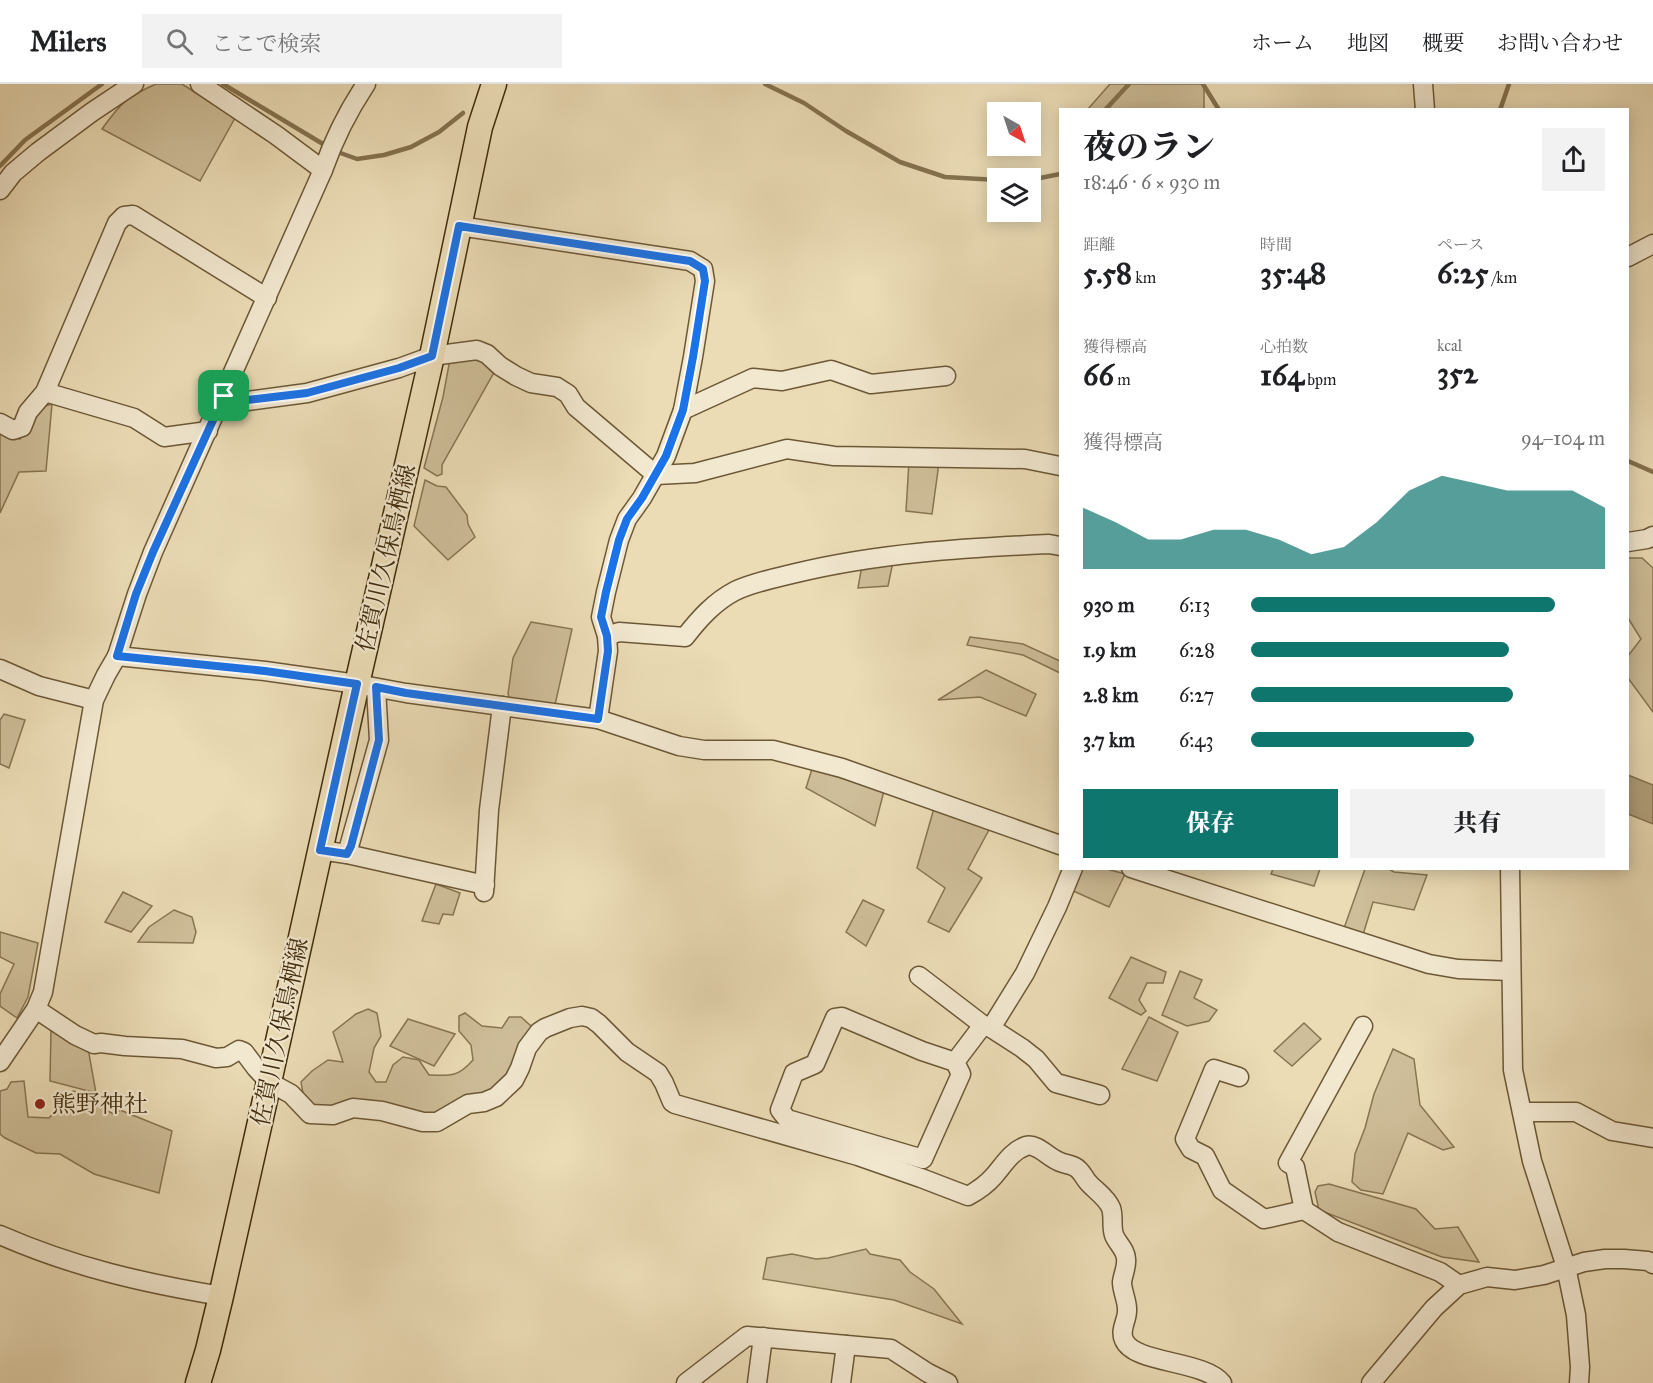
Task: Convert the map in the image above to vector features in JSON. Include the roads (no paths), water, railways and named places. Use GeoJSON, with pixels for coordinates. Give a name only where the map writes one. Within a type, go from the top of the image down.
{"type":"FeatureCollection","features":[{"type":"Feature","properties":{"kind":"main road","name":"佐賀川久保鳥栖線"},"geometry":{"type":"LineString","coordinates":[[198,1383],[221,1296],[320,850],[367,686],[459,226],[480,127],[494,84]]}},
{"type":"Feature","properties":{"kind":"street"},"geometry":{"type":"LineString","coordinates":[[0,190],[13,173],[38,152],[134,84]]}},
{"type":"Feature","properties":{"kind":"street"},"geometry":{"type":"LineString","coordinates":[[200,84],[324,166]]}},
{"type":"Feature","properties":{"kind":"street"},"geometry":{"type":"LineString","coordinates":[[0,1062],[36,1009],[43,992],[94,700],[117,656],[136,594],[153,552],[224,396],[334,140],[350,108],[366,84]]}},
{"type":"Feature","properties":{"kind":"street"},"geometry":{"type":"LineString","coordinates":[[1423,84],[1425,108]]}},
{"type":"Feature","properties":{"kind":"street"},"geometry":{"type":"LineString","coordinates":[[0,423],[13,430],[22,427],[28,412],[45,392],[117,224],[124,216],[133,215],[267,298]]}},
{"type":"Feature","properties":{"kind":"street"},"geometry":{"type":"LineString","coordinates":[[459,226],[690,261],[703,269],[705,281],[683,410],[656,476],[627,519],[619,540],[601,617],[607,636],[608,651],[598,719]]}},
{"type":"Feature","properties":{"kind":"street"},"geometry":{"type":"LineString","coordinates":[[1629,256],[1653,244]]}},
{"type":"Feature","properties":{"kind":"street"},"geometry":{"type":"LineString","coordinates":[[224,396],[247,400],[307,393],[399,368],[432,356],[477,350],[487,354],[500,366],[531,383],[557,387],[568,394],[576,407],[656,476],[695,473],[787,449],[834,456],[1025,459],[1059,466]]}},
{"type":"Feature","properties":{"kind":"street"},"geometry":{"type":"LineString","coordinates":[[683,410],[753,378],[782,381],[831,370],[871,384],[946,376]]}},
{"type":"Feature","properties":{"kind":"street"},"geometry":{"type":"LineString","coordinates":[[45,392],[134,418],[164,438],[208,432]]}},
{"type":"Feature","properties":{"kind":"street"},"geometry":{"type":"LineString","coordinates":[[1629,542],[1653,536]]}},
{"type":"Feature","properties":{"kind":"street"},"geometry":{"type":"LineString","coordinates":[[607,636],[619,632],[685,637],[715,604],[735,591],[761,582],[857,560],[934,551],[1049,544],[1059,546]]}},
{"type":"Feature","properties":{"kind":"street"},"geometry":{"type":"LineString","coordinates":[[117,656],[265,671],[598,719],[679,746],[704,750],[772,750],[831,765],[1059,845]]}},
{"type":"Feature","properties":{"kind":"street"},"geometry":{"type":"LineString","coordinates":[[0,669],[39,687],[94,700]]}},
{"type":"Feature","properties":{"kind":"street"},"geometry":{"type":"LineString","coordinates":[[347,854],[379,740],[367,686]]}},
{"type":"Feature","properties":{"kind":"street"},"geometry":{"type":"LineString","coordinates":[[320,850],[347,854],[484,889],[489,810],[502,706]]}},
{"type":"Feature","properties":{"kind":"street"},"geometry":{"type":"LineString","coordinates":[[955,1062],[987,1027],[1025,973],[1072,870]]}},
{"type":"Feature","properties":{"kind":"street"},"geometry":{"type":"LineString","coordinates":[[1137,870],[1429,964],[1458,969],[1511,971]]}},
{"type":"Feature","properties":{"kind":"street"},"geometry":{"type":"LineString","coordinates":[[1510,870],[1513,1070],[1532,1161],[1566,1268],[1576,1315],[1579,1383]]}},
{"type":"Feature","properties":{"kind":"street"},"geometry":{"type":"LineString","coordinates":[[919,976],[987,1027],[1022,1047],[1036,1059],[1056,1083],[1100,1095]]}},
{"type":"Feature","properties":{"kind":"street"},"geometry":{"type":"LineString","coordinates":[[36,1009],[75,1035],[94,1044],[182,1049],[216,1058],[227,1057],[239,1050],[244,1052],[269,1082],[291,1094],[310,1114],[333,1115],[353,1108],[382,1111],[423,1122],[437,1122],[468,1104],[484,1102],[496,1097],[514,1080],[527,1048],[539,1032],[570,1018],[582,1016],[591,1018],[627,1052],[658,1073],[675,1104],[858,1156],[968,1196],[992,1179],[1019,1149],[1029,1145],[1036,1146],[1051,1158],[1076,1167],[1112,1209],[1115,1237],[1126,1258],[1122,1283],[1127,1309],[1122,1329],[1123,1339],[1128,1347],[1143,1354],[1215,1376],[1222,1383]]}},
{"type":"Feature","properties":{"kind":"street"},"geometry":{"type":"LineString","coordinates":[[842,1017],[922,1051],[955,1062],[961,1074],[923,1159],[788,1119],[780,1110],[794,1073],[815,1064],[835,1018],[842,1017]]}},
{"type":"Feature","properties":{"kind":"street"},"geometry":{"type":"LineString","coordinates":[[1363,1026],[1288,1163],[1295,1167],[1304,1209],[1338,1232],[1440,1272],[1459,1285]]}},
{"type":"Feature","properties":{"kind":"street"},"geometry":{"type":"LineString","coordinates":[[1239,1077],[1214,1069],[1185,1140],[1191,1149],[1205,1156],[1222,1190],[1264,1219],[1304,1209]]}},
{"type":"Feature","properties":{"kind":"street"},"geometry":{"type":"LineString","coordinates":[[1522,1112],[1576,1112],[1612,1131],[1653,1138]]}},
{"type":"Feature","properties":{"kind":"street"},"geometry":{"type":"LineString","coordinates":[[0,1235],[98,1271],[221,1296]]}},
{"type":"Feature","properties":{"kind":"street"},"geometry":{"type":"LineString","coordinates":[[1371,1383],[1434,1308],[1459,1285],[1487,1277],[1515,1280],[1544,1275],[1584,1262],[1605,1259],[1653,1263]]}},
{"type":"Feature","properties":{"kind":"street"},"geometry":{"type":"LineString","coordinates":[[686,1383],[747,1336],[891,1349],[927,1378],[948,1383]]}},
{"type":"Feature","properties":{"kind":"street"},"geometry":{"type":"LineString","coordinates":[[756,1383],[763,1337]]}},
{"type":"Feature","properties":{"kind":"street"},"geometry":{"type":"LineString","coordinates":[[841,1383],[846,1345]]}},
{"type":"Feature","properties":{"kind":"waterway"},"geometry":{"type":"LineString","coordinates":[[0,166],[25,140],[102,84]]}},
{"type":"Feature","properties":{"kind":"waterway"},"geometry":{"type":"LineString","coordinates":[[223,84],[328,147]]}},
{"type":"Feature","properties":{"kind":"waterway"},"geometry":{"type":"LineString","coordinates":[[765,84],[804,103],[846,131],[900,162],[945,177],[987,179]]}},
{"type":"Feature","properties":{"kind":"waterway"},"geometry":{"type":"LineString","coordinates":[[1107,108],[1129,84]]}},
{"type":"Feature","properties":{"kind":"waterway"},"geometry":{"type":"LineString","coordinates":[[1203,84],[1218,108]]}},
{"type":"Feature","properties":{"kind":"waterway"},"geometry":{"type":"LineString","coordinates":[[1501,108],[1509,84]]}},
{"type":"Feature","properties":{"kind":"waterway"},"geometry":{"type":"LineString","coordinates":[[335,151],[357,159],[384,155],[411,147],[439,132],[463,113]]}},
{"type":"Feature","properties":{"kind":"waterway"},"geometry":{"type":"LineString","coordinates":[[1041,178],[1059,174]]}},
{"type":"Feature","properties":{"kind":"waterway"},"geometry":{"type":"LineString","coordinates":[[1629,461],[1653,472]]}},
{"type":"Feature","properties":{"kind":"place","name":"熊野神社"},"geometry":{"type":"Point","coordinates":[40,1104]}}]}
